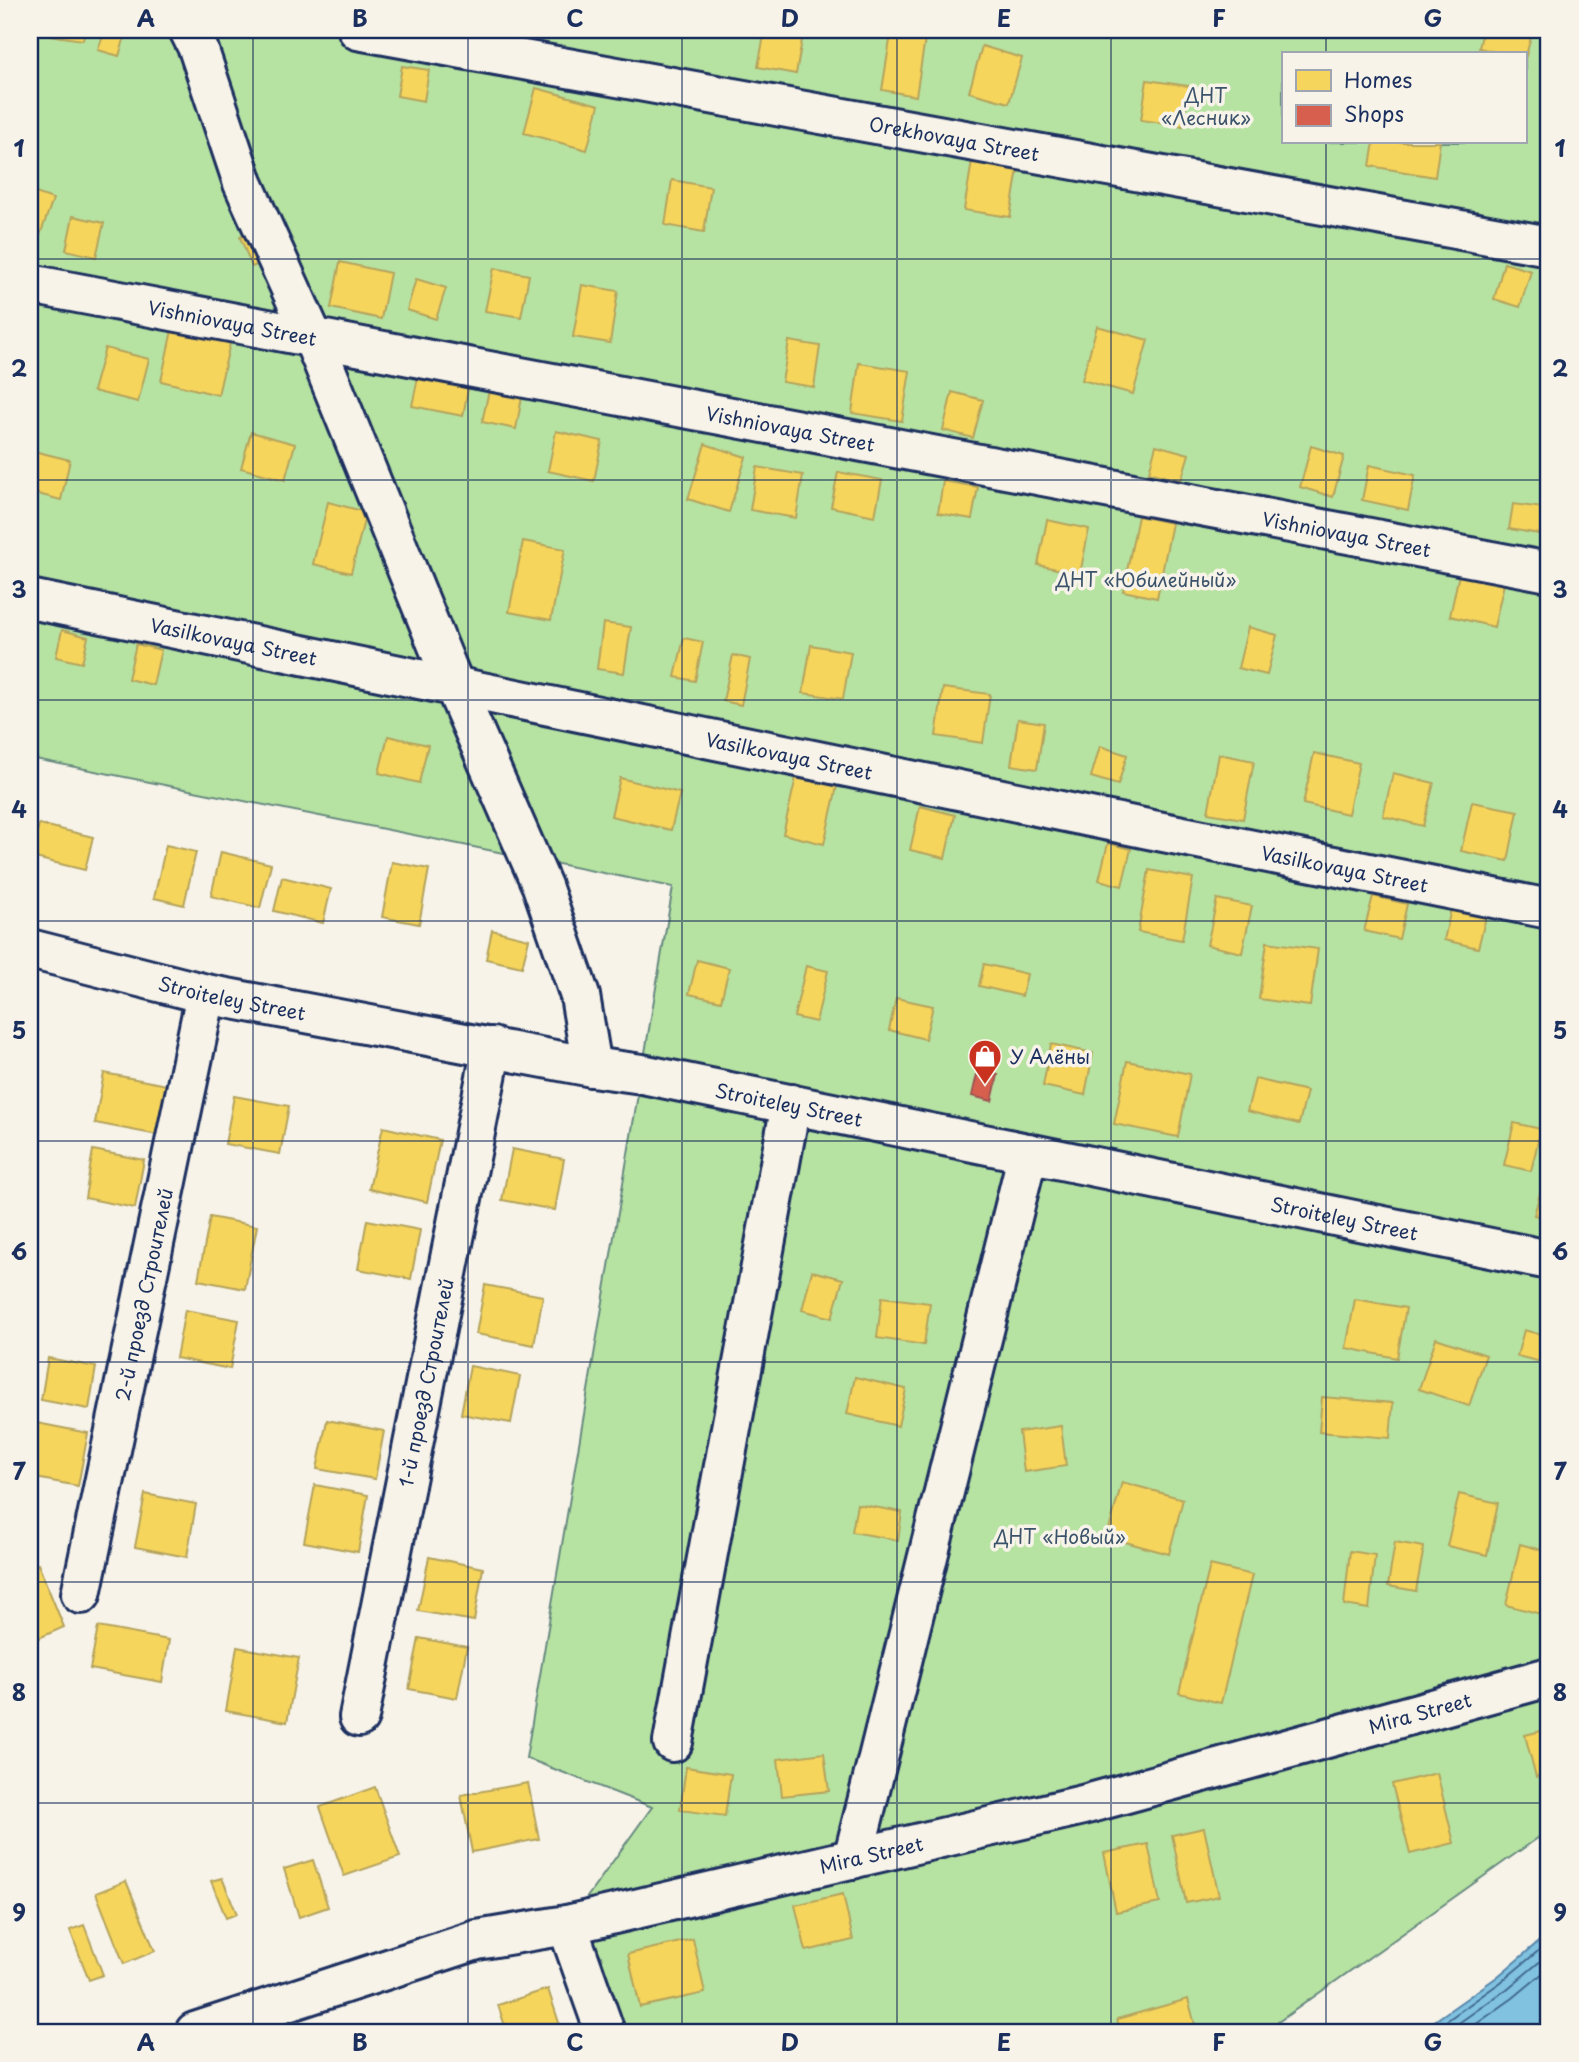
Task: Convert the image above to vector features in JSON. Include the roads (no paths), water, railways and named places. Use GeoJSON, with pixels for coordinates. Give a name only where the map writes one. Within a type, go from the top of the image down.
{"type":"FeatureCollection","features":[{"type":"Feature","properties":{"kind":"street"},"geometry":{"type":"LineString","coordinates":[[189,30],[198,48],[243,183],[313,338],[454,685],[542,886],[580,996],[592,1067]]}},
{"type":"Feature","properties":{"kind":"street","name":"Orekhovaya Street"},"geometry":{"type":"LineString","coordinates":[[358,30],[1549,246]]}},
{"type":"Feature","properties":{"kind":"street","name":"Vishniovaya Street"},"geometry":{"type":"LineString","coordinates":[[30,284],[1549,572]]}},
{"type":"Feature","properties":{"kind":"street","name":"Vasilkovaya Street"},"geometry":{"type":"LineString","coordinates":[[30,599],[1549,909]]}},
{"type":"Feature","properties":{"kind":"street","name":"Stroiteley Street"},"geometry":{"type":"LineString","coordinates":[[30,950],[206,994],[592,1067],[642,1074],[1549,1260]]}},
{"type":"Feature","properties":{"kind":"street","name":"2-й проезд Строителей"},"geometry":{"type":"LineString","coordinates":[[81,1594],[206,994]]}},
{"type":"Feature","properties":{"kind":"street","name":"1-й проезд Строителей"},"geometry":{"type":"LineString","coordinates":[[359,1717],[492,1047]]}},
{"type":"Feature","properties":{"kind":"street"},"geometry":{"type":"LineString","coordinates":[[673,1742],[791,1104]]}},
{"type":"Feature","properties":{"kind":"street"},"geometry":{"type":"LineString","coordinates":[[853,1859],[1028,1153]]}},
{"type":"Feature","properties":{"kind":"street","name":"Mira Street"},"geometry":{"type":"LineString","coordinates":[[195,2032],[477,1940],[567,1925],[1083,1805],[1549,1677]]}},
{"type":"Feature","properties":{"kind":"street"},"geometry":{"type":"LineString","coordinates":[[567,1925],[605,2032]]}},
{"type":"Feature","properties":{"kind":"water"},"geometry":{"type":"Polygon","coordinates":[[[1549,1933],[1549,2032],[1419,2032],[1497,1977],[1549,1933]]]}},
{"type":"Feature","properties":{"kind":"place","name":"У Алёны"},"geometry":{"type":"Point","coordinates":[985,1086]}},
{"type":"Feature","properties":{"kind":"park label","name":"ДНТ «Лесник»"},"geometry":{"type":"Point","coordinates":[1206,106]}},
{"type":"Feature","properties":{"kind":"park label","name":"ДНТ «Юбилейный»"},"geometry":{"type":"Point","coordinates":[1146,579]}},
{"type":"Feature","properties":{"kind":"park label","name":"ДНТ «Новый»"},"geometry":{"type":"Point","coordinates":[1060,1536]}}]}
